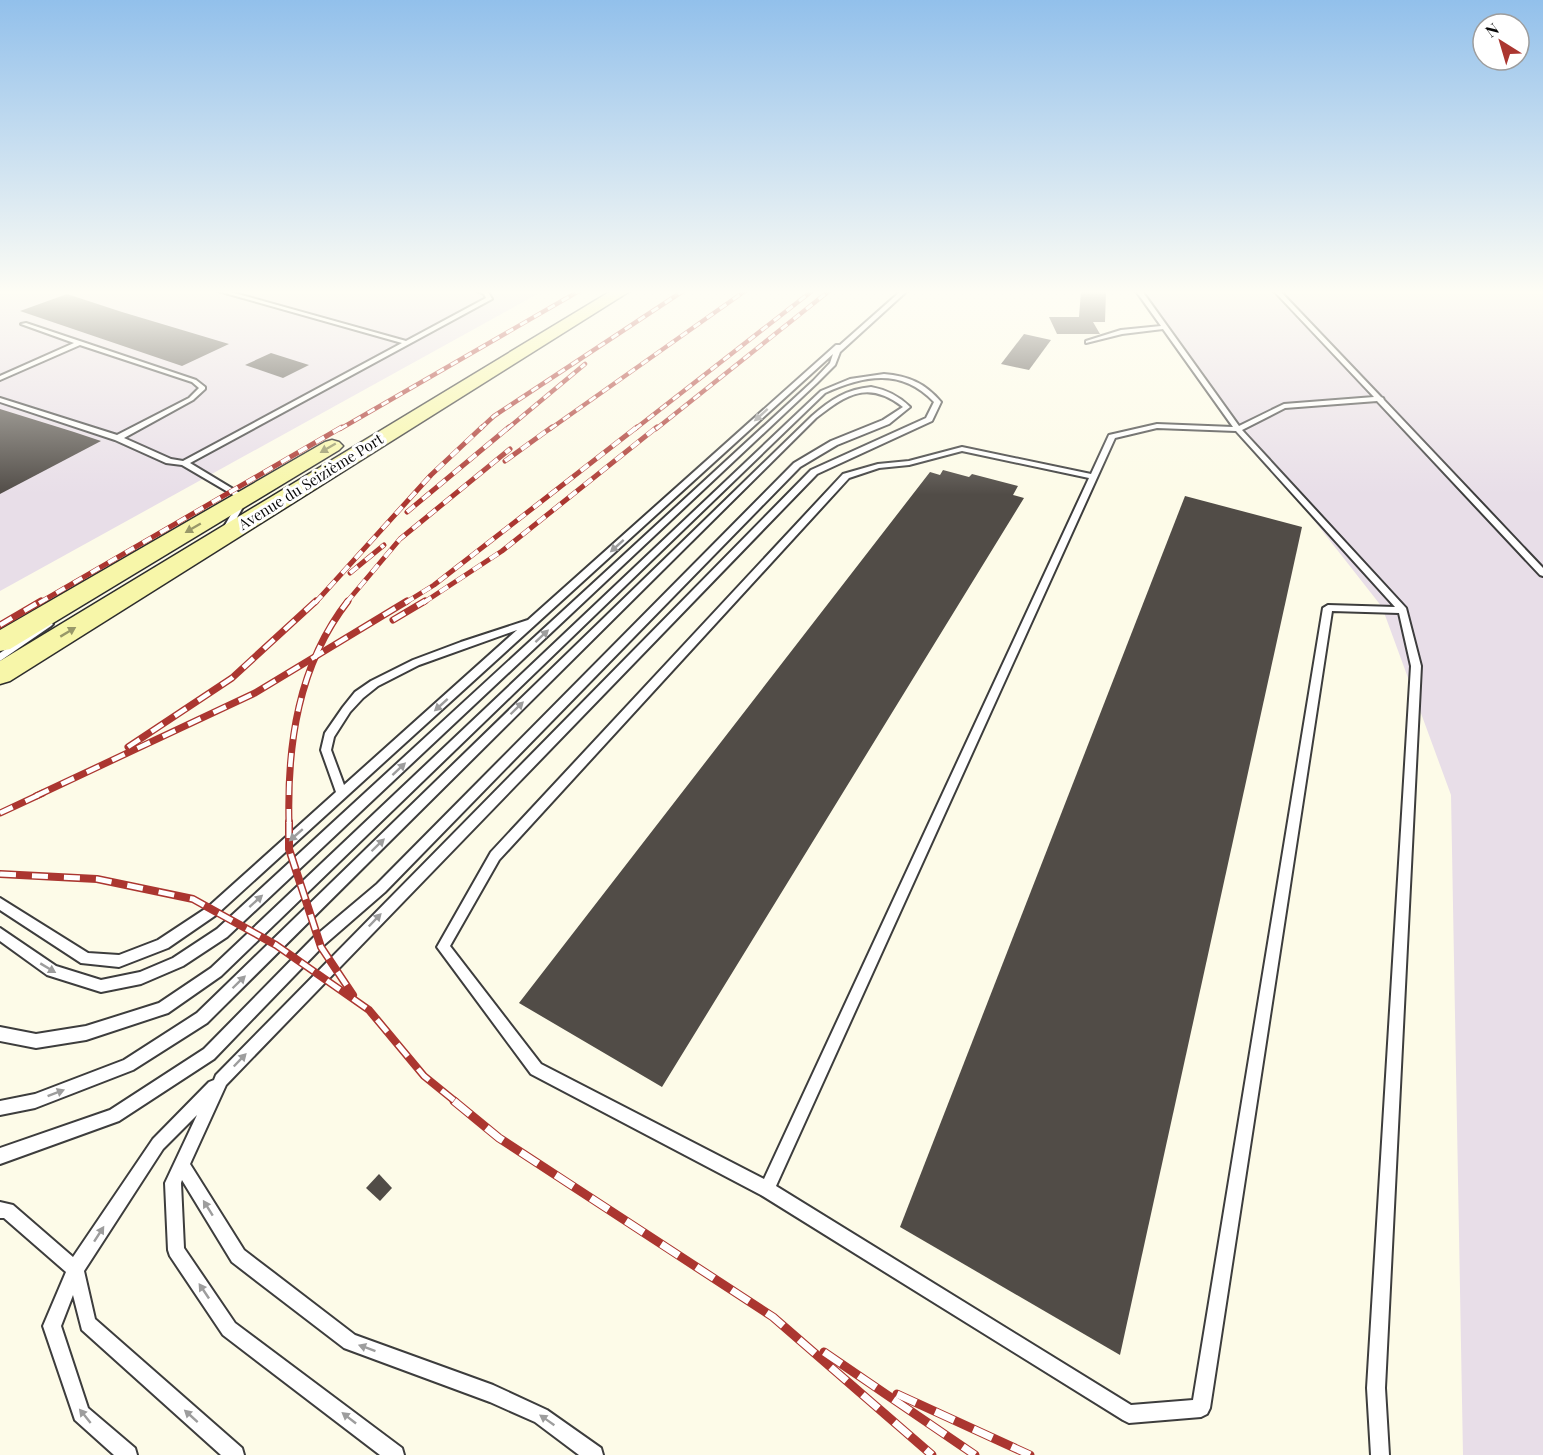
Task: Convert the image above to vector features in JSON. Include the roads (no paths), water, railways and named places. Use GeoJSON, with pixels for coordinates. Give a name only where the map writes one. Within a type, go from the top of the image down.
{"type":"FeatureCollection","features":[{"type":"Feature","properties":{"kind":"main road","name":"Avenue du Seizième Port"},"geometry":{"type":"LineString","coordinates":[[0,642],[481,359]]}},
{"type":"Feature","properties":{"kind":"main road","name":"Avenue du Seizième Port"},"geometry":{"type":"LineString","coordinates":[[0,674],[509,359]]}},
{"type":"Feature","properties":{"kind":"lane"},"geometry":{"type":"LineString","coordinates":[[0,378],[44,359]]}},
{"type":"Feature","properties":{"kind":"lane"},"geometry":{"type":"LineString","coordinates":[[118,438],[191,399],[203,388],[194,381],[128,359]]}},
{"type":"Feature","properties":{"kind":"lane"},"geometry":{"type":"LineString","coordinates":[[184,463],[377,359]]}},
{"type":"Feature","properties":{"kind":"lane"},"geometry":{"type":"LineString","coordinates":[[0,903],[86,959],[119,961],[163,944],[212,911],[826,359]]}},
{"type":"Feature","properties":{"kind":"lane"},"geometry":{"type":"LineString","coordinates":[[0,934],[52,971],[101,986],[141,978],[178,962],[222,933],[815,382],[832,364],[833,359]]}},
{"type":"Feature","properties":{"kind":"lane"},"geometry":{"type":"LineString","coordinates":[[1188,359],[1238,429],[1403,610],[1416,666],[1376,1388],[1380,1455]]}},
{"type":"Feature","properties":{"kind":"lane"},"geometry":{"type":"LineString","coordinates":[[1343,359],[1543,573]]}},
{"type":"Feature","properties":{"kind":"lane"},"geometry":{"type":"LineString","coordinates":[[0,1034],[36,1041],[86,1033],[163,1008],[216,972],[823,392],[846,380],[866,376],[903,378],[929,390],[938,402],[928,419],[814,472],[158,1144],[75,1269],[52,1326],[81,1414],[128,1455]]}},
{"type":"Feature","properties":{"kind":"lane"},"geometry":{"type":"LineString","coordinates":[[0,1108],[35,1101],[128,1065],[202,1018],[838,396],[865,388],[890,394],[907,407],[886,422],[834,443],[797,465],[381,888],[319,941],[209,1054],[114,1116],[0,1156]]}},
{"type":"Feature","properties":{"kind":"lane"},"geometry":{"type":"LineString","coordinates":[[767,1189],[1112,437],[1157,426],[1238,429],[1284,406],[1382,399]]}},
{"type":"Feature","properties":{"kind":"lane"},"geometry":{"type":"LineString","coordinates":[[0,400],[118,438],[169,461],[184,463],[244,498],[221,539]]}},
{"type":"Feature","properties":{"kind":"lane"},"geometry":{"type":"LineString","coordinates":[[1093,477],[962,449],[909,463],[878,466],[846,476],[495,855],[443,947],[536,1069],[767,1189],[1129,1414],[1201,1408],[1328,608],[1403,610]]}},
{"type":"Feature","properties":{"kind":"lane"},"geometry":{"type":"LineString","coordinates":[[0,658],[53,621],[76,597]]}},
{"type":"Feature","properties":{"kind":"lane"},"geometry":{"type":"LineString","coordinates":[[342,794],[327,750],[327,743],[329,736],[359,695],[380,682],[438,654],[533,622]]}},
{"type":"Feature","properties":{"kind":"lane"},"geometry":{"type":"LineString","coordinates":[[221,1080],[172,1183],[176,1250],[229,1329],[395,1455]]}},
{"type":"Feature","properties":{"kind":"lane"},"geometry":{"type":"LineString","coordinates":[[181,1164],[238,1256],[350,1342],[493,1394],[541,1416],[594,1455]]}},
{"type":"Feature","properties":{"kind":"lane"},"geometry":{"type":"LineString","coordinates":[[0,1210],[7,1211],[75,1269],[88,1324],[235,1455]]}},
{"type":"Feature","properties":{"kind":"railway"},"geometry":{"type":"LineString","coordinates":[[340,429],[461,359]]}},
{"type":"Feature","properties":{"kind":"railway"},"geometry":{"type":"LineString","coordinates":[[480,429],[494,416],[580,359]]}},
{"type":"Feature","properties":{"kind":"railway"},"geometry":{"type":"LineString","coordinates":[[550,429],[649,359]]}},
{"type":"Feature","properties":{"kind":"railway"},"geometry":{"type":"LineString","coordinates":[[635,429],[725,359]]}},
{"type":"Feature","properties":{"kind":"railway"},"geometry":{"type":"LineString","coordinates":[[656,429],[744,359]]}},
{"type":"Feature","properties":{"kind":"railway"},"geometry":{"type":"LineString","coordinates":[[507,429],[585,364]]}},
{"type":"Feature","properties":{"kind":"railway"},"geometry":{"type":"LineString","coordinates":[[39,603],[342,427]]}},
{"type":"Feature","properties":{"kind":"railway"},"geometry":{"type":"LineString","coordinates":[[315,603],[431,475],[482,427]]}},
{"type":"Feature","properties":{"kind":"railway"},"geometry":{"type":"LineString","coordinates":[[407,512],[509,427]]}},
{"type":"Feature","properties":{"kind":"railway"},"geometry":{"type":"LineString","coordinates":[[505,461],[552,427]]}},
{"type":"Feature","properties":{"kind":"railway"},"geometry":{"type":"LineString","coordinates":[[405,603],[434,585],[637,427]]}},
{"type":"Feature","properties":{"kind":"railway"},"geometry":{"type":"LineString","coordinates":[[423,603],[502,551],[657,427]]}},
{"type":"Feature","properties":{"kind":"railway"},"geometry":{"type":"LineString","coordinates":[[346,603],[400,539],[510,449]]}},
{"type":"Feature","properties":{"kind":"railway"},"geometry":{"type":"LineString","coordinates":[[350,573],[384,545]]}},
{"type":"Feature","properties":{"kind":"railway"},"geometry":{"type":"LineString","coordinates":[[0,625],[41,601]]}},
{"type":"Feature","properties":{"kind":"railway"},"geometry":{"type":"LineString","coordinates":[[128,747],[232,678],[316,601]]}},
{"type":"Feature","properties":{"kind":"railway"},"geometry":{"type":"LineString","coordinates":[[315,656],[331,626],[348,601]]}},
{"type":"Feature","properties":{"kind":"railway"},"geometry":{"type":"LineString","coordinates":[[315,656],[407,601]]}},
{"type":"Feature","properties":{"kind":"railway"},"geometry":{"type":"LineString","coordinates":[[393,620],[425,601]]}},
{"type":"Feature","properties":{"kind":"railway"},"geometry":{"type":"LineString","coordinates":[[36,796],[255,693],[315,656]]}},
{"type":"Feature","properties":{"kind":"railway"},"geometry":{"type":"LineString","coordinates":[[315,656],[299,707],[290,764],[289,849],[321,947],[353,995]]}},
{"type":"Feature","properties":{"kind":"railway"},"geometry":{"type":"LineString","coordinates":[[0,813],[43,793]]}},
{"type":"Feature","properties":{"kind":"railway"},"geometry":{"type":"LineString","coordinates":[[0,874],[97,879],[193,899],[276,945],[369,1010],[424,1076],[456,1102]]}},
{"type":"Feature","properties":{"kind":"railway"},"geometry":{"type":"LineString","coordinates":[[454,1101],[499,1138],[773,1317],[932,1455]]}},
{"type":"Feature","properties":{"kind":"railway"},"geometry":{"type":"LineString","coordinates":[[824,1352],[975,1455]]}},
{"type":"Feature","properties":{"kind":"railway"},"geometry":{"type":"LineString","coordinates":[[897,1394],[1030,1455]]}}]}
